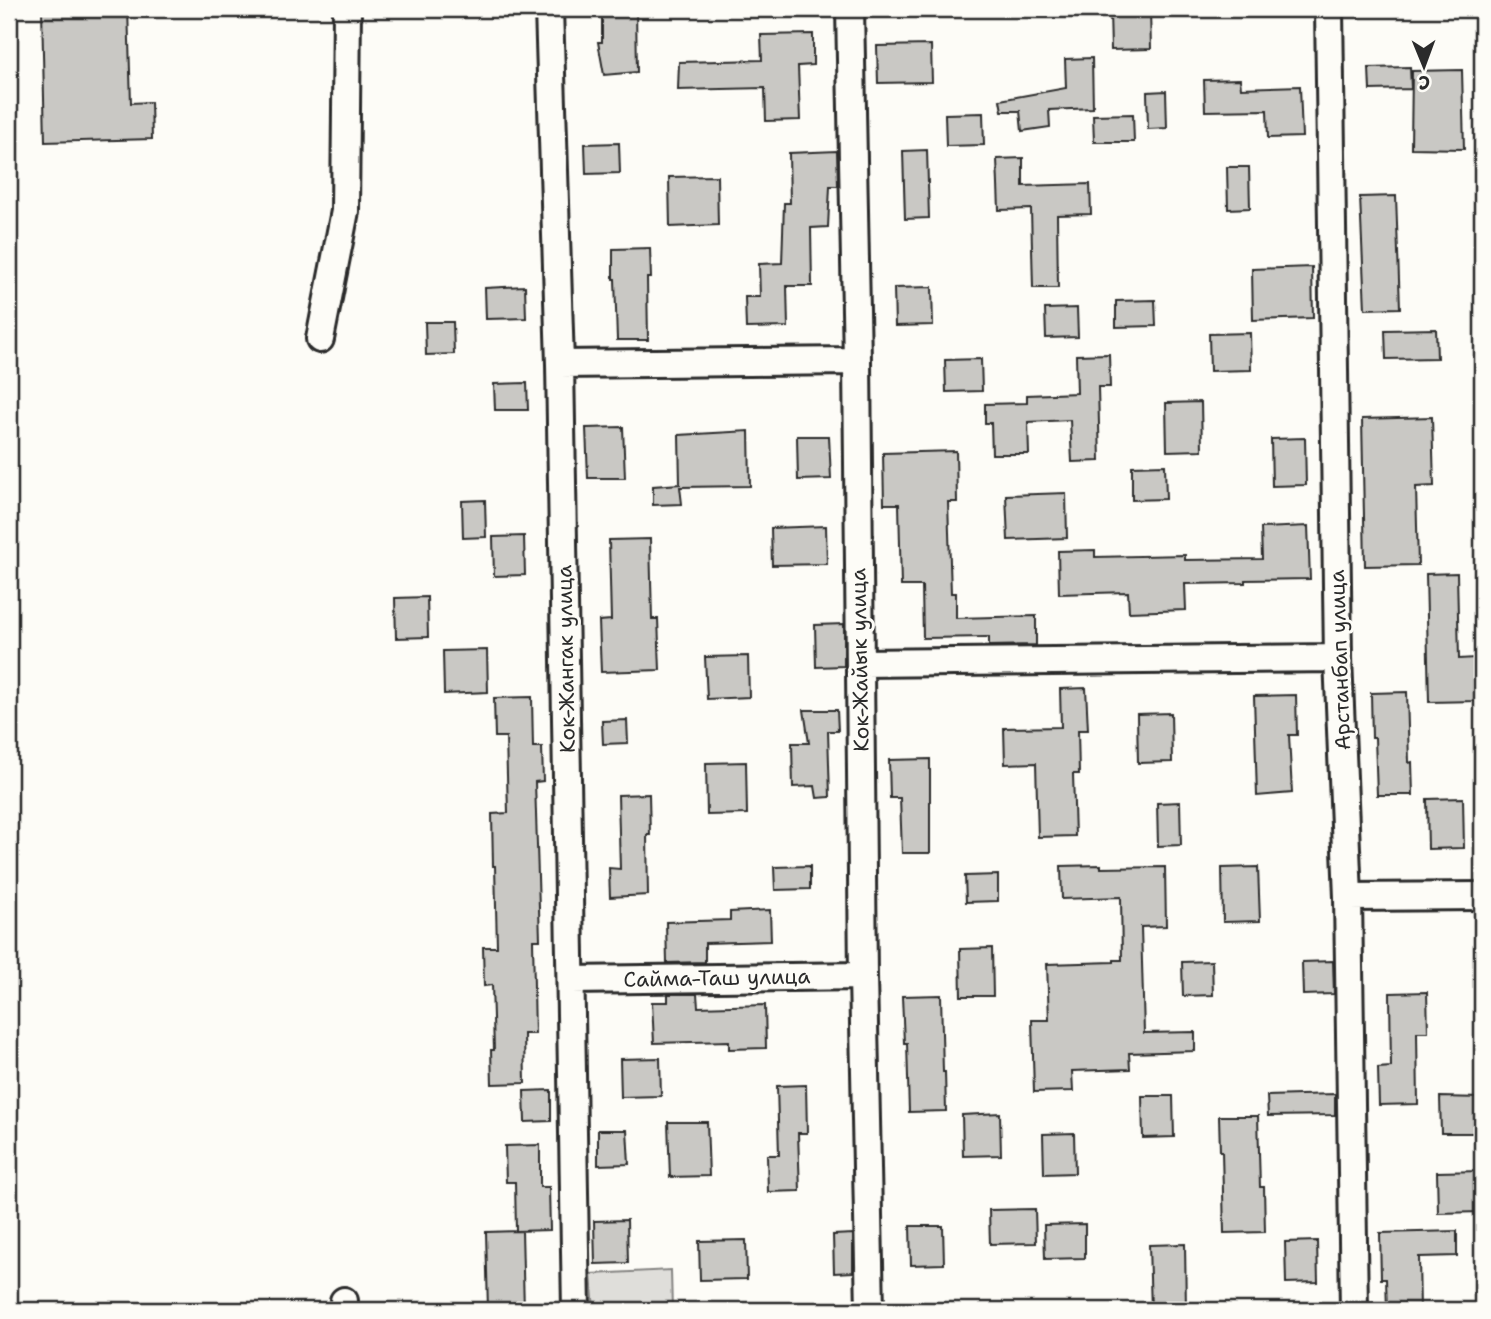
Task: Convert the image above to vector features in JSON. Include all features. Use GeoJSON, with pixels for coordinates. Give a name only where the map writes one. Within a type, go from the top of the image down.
{"type":"FeatureCollection","features":[{"type":"Feature","properties":{"kind":"street"},"geometry":{"type":"LineString","coordinates":[[320,339],[345,211],[347,9]]}},
{"type":"Feature","properties":{"kind":"street","name":"Кок-Жангак улица"},"geometry":{"type":"LineString","coordinates":[[549,9],[560,365],[576,1310]]}},
{"type":"Feature","properties":{"kind":"street","name":"Кок-Жайык улица"},"geometry":{"type":"LineString","coordinates":[[850,9],[870,1310]]}},
{"type":"Feature","properties":{"kind":"street","name":"Арстанбап улица"},"geometry":{"type":"LineString","coordinates":[[1329,9],[1338,657],[1348,897],[1353,1310]]}},
{"type":"Feature","properties":{"kind":"street"},"geometry":{"type":"LineString","coordinates":[[560,365],[857,361]]}},
{"type":"Feature","properties":{"kind":"street"},"geometry":{"type":"LineString","coordinates":[[860,663],[1338,657]]}},
{"type":"Feature","properties":{"kind":"street"},"geometry":{"type":"LineString","coordinates":[[1348,897],[1482,896]]}},
{"type":"Feature","properties":{"kind":"street","name":"Сайма-Таш улица"},"geometry":{"type":"LineString","coordinates":[[571,980],[863,976]]}},
{"type":"Feature","properties":{"kind":"shaded area"},"geometry":{"type":"Polygon","coordinates":[[[671,1270],[672,1310],[594,1310],[591,1274],[671,1270]]]}},
{"type":"Feature","properties":{"kind":"building"},"geometry":{"type":"Polygon","coordinates":[[[42,9],[128,9],[131,103],[151,102],[152,139],[45,142],[42,9]]]}},
{"type":"Feature","properties":{"kind":"building"},"geometry":{"type":"Polygon","coordinates":[[[602,9],[636,9],[637,72],[604,75],[598,42],[602,42],[602,9]]]}},
{"type":"Feature","properties":{"kind":"building"},"geometry":{"type":"Polygon","coordinates":[[[1150,10],[1151,49],[1111,50],[1110,11],[1150,10]]]}},
{"type":"Feature","properties":{"kind":"building"},"geometry":{"type":"Polygon","coordinates":[[[813,34],[813,65],[798,66],[800,120],[766,121],[765,88],[678,90],[679,62],[762,60],[761,35],[813,34]]]}},
{"type":"Feature","properties":{"kind":"building"},"geometry":{"type":"Polygon","coordinates":[[[931,45],[932,82],[878,83],[877,46],[931,45]]]}},
{"type":"Feature","properties":{"kind":"building"},"geometry":{"type":"Polygon","coordinates":[[[1092,58],[1093,108],[1049,110],[1050,127],[1022,131],[1020,111],[1002,111],[1000,100],[1066,88],[1065,59],[1092,58]]]}},
{"type":"Feature","properties":{"kind":"building"},"geometry":{"type":"Polygon","coordinates":[[[1410,67],[1411,89],[1370,90],[1369,68],[1410,67]]]}},
{"type":"Feature","properties":{"kind":"building"},"geometry":{"type":"Polygon","coordinates":[[[1462,70],[1464,149],[1411,148],[1412,71],[1462,70]]]}},
{"type":"Feature","properties":{"kind":"building"},"geometry":{"type":"Polygon","coordinates":[[[1240,79],[1241,88],[1300,86],[1302,137],[1268,138],[1267,110],[1205,111],[1204,80],[1240,79]]]}},
{"type":"Feature","properties":{"kind":"building"},"geometry":{"type":"Polygon","coordinates":[[[1166,91],[1167,128],[1148,129],[1147,92],[1166,91]]]}},
{"type":"Feature","properties":{"kind":"building"},"geometry":{"type":"Polygon","coordinates":[[[983,113],[984,145],[946,146],[945,114],[983,113]]]}},
{"type":"Feature","properties":{"kind":"building"},"geometry":{"type":"Polygon","coordinates":[[[1133,114],[1134,142],[1094,142],[1093,115],[1133,114]]]}},
{"type":"Feature","properties":{"kind":"building"},"geometry":{"type":"Polygon","coordinates":[[[619,143],[620,173],[586,174],[585,144],[619,143]]]}},
{"type":"Feature","properties":{"kind":"building"},"geometry":{"type":"Polygon","coordinates":[[[927,150],[929,218],[905,219],[903,151],[927,150]]]}},
{"type":"Feature","properties":{"kind":"building"},"geometry":{"type":"Polygon","coordinates":[[[837,151],[838,186],[830,186],[828,227],[811,228],[812,286],[787,286],[788,327],[746,328],[745,297],[760,297],[759,264],[782,263],[784,203],[790,203],[789,153],[837,151]]]}},
{"type":"Feature","properties":{"kind":"building"},"geometry":{"type":"Polygon","coordinates":[[[1023,158],[1023,186],[1090,184],[1091,214],[1057,215],[1058,288],[1033,288],[1031,209],[999,210],[997,159],[1023,158]]]}},
{"type":"Feature","properties":{"kind":"building"},"geometry":{"type":"Polygon","coordinates":[[[1227,167],[1249,167],[1250,208],[1228,209],[1227,167]]]}},
{"type":"Feature","properties":{"kind":"building"},"geometry":{"type":"Polygon","coordinates":[[[717,176],[718,225],[670,227],[669,177],[717,176]]]}},
{"type":"Feature","properties":{"kind":"building"},"geometry":{"type":"Polygon","coordinates":[[[1396,196],[1400,308],[1365,309],[1360,197],[1396,196]]]}},
{"type":"Feature","properties":{"kind":"building"},"geometry":{"type":"Polygon","coordinates":[[[650,248],[651,278],[647,278],[648,340],[617,340],[613,249],[650,248]]]}},
{"type":"Feature","properties":{"kind":"building"},"geometry":{"type":"Polygon","coordinates":[[[1312,267],[1313,318],[1253,320],[1252,269],[1312,267]]]}},
{"type":"Feature","properties":{"kind":"building"},"geometry":{"type":"Polygon","coordinates":[[[525,286],[526,318],[486,319],[485,288],[525,286]]]}},
{"type":"Feature","properties":{"kind":"building"},"geometry":{"type":"Polygon","coordinates":[[[932,287],[933,325],[895,326],[894,288],[932,287]]]}},
{"type":"Feature","properties":{"kind":"building"},"geometry":{"type":"Polygon","coordinates":[[[1155,300],[1156,326],[1116,327],[1116,301],[1155,300]]]}},
{"type":"Feature","properties":{"kind":"building"},"geometry":{"type":"Polygon","coordinates":[[[1077,308],[1078,337],[1046,338],[1045,309],[1077,308]]]}},
{"type":"Feature","properties":{"kind":"building"},"geometry":{"type":"Polygon","coordinates":[[[425,322],[453,322],[454,354],[426,355],[425,322]]]}},
{"type":"Feature","properties":{"kind":"building"},"geometry":{"type":"Polygon","coordinates":[[[1436,329],[1437,358],[1386,359],[1385,330],[1436,329]]]}},
{"type":"Feature","properties":{"kind":"building"},"geometry":{"type":"Polygon","coordinates":[[[1250,333],[1251,370],[1210,371],[1209,334],[1250,333]]]}},
{"type":"Feature","properties":{"kind":"building"},"geometry":{"type":"Polygon","coordinates":[[[1109,354],[1110,387],[1098,387],[1100,461],[1072,462],[1070,420],[1028,422],[1029,454],[992,454],[991,423],[985,423],[985,404],[1027,403],[1027,395],[1077,393],[1076,355],[1109,354]]]}},
{"type":"Feature","properties":{"kind":"building"},"geometry":{"type":"Polygon","coordinates":[[[981,359],[982,391],[946,392],[945,360],[981,359]]]}},
{"type":"Feature","properties":{"kind":"building"},"geometry":{"type":"Polygon","coordinates":[[[527,383],[528,410],[495,410],[494,384],[527,383]]]}},
{"type":"Feature","properties":{"kind":"building"},"geometry":{"type":"Polygon","coordinates":[[[1201,402],[1202,450],[1167,451],[1166,403],[1201,402]]]}},
{"type":"Feature","properties":{"kind":"building"},"geometry":{"type":"Polygon","coordinates":[[[1432,417],[1434,486],[1416,487],[1418,565],[1365,566],[1362,419],[1432,417]]]}},
{"type":"Feature","properties":{"kind":"building"},"geometry":{"type":"Polygon","coordinates":[[[623,427],[625,478],[588,478],[586,428],[623,427]]]}},
{"type":"Feature","properties":{"kind":"building"},"geometry":{"type":"Polygon","coordinates":[[[749,431],[750,486],[680,487],[682,504],[653,505],[653,486],[680,484],[679,435],[749,431]]]}},
{"type":"Feature","properties":{"kind":"building"},"geometry":{"type":"Polygon","coordinates":[[[797,436],[829,436],[831,479],[798,480],[797,436]]]}},
{"type":"Feature","properties":{"kind":"building"},"geometry":{"type":"Polygon","coordinates":[[[1305,438],[1306,485],[1272,486],[1271,439],[1305,438]]]}},
{"type":"Feature","properties":{"kind":"building"},"geometry":{"type":"Polygon","coordinates":[[[956,451],[957,502],[948,502],[951,593],[956,593],[956,618],[1036,616],[1036,645],[989,646],[989,637],[923,638],[922,586],[901,586],[899,504],[884,504],[883,453],[956,451]]]}},
{"type":"Feature","properties":{"kind":"building"},"geometry":{"type":"Polygon","coordinates":[[[1165,465],[1166,499],[1132,500],[1132,466],[1165,465]]]}},
{"type":"Feature","properties":{"kind":"building"},"geometry":{"type":"Polygon","coordinates":[[[1066,493],[1067,538],[1008,540],[1006,495],[1066,493]]]}},
{"type":"Feature","properties":{"kind":"building"},"geometry":{"type":"Polygon","coordinates":[[[485,500],[486,537],[463,538],[462,501],[485,500]]]}},
{"type":"Feature","properties":{"kind":"building"},"geometry":{"type":"Polygon","coordinates":[[[826,526],[827,564],[772,565],[771,528],[826,526]]]}},
{"type":"Feature","properties":{"kind":"building"},"geometry":{"type":"Polygon","coordinates":[[[1308,526],[1310,579],[1185,584],[1186,610],[1129,612],[1128,592],[1059,594],[1058,551],[1095,550],[1095,557],[1185,555],[1185,560],[1262,559],[1261,528],[1308,526]]]}},
{"type":"Feature","properties":{"kind":"building"},"geometry":{"type":"Polygon","coordinates":[[[524,536],[525,575],[494,576],[493,537],[524,536]]]}},
{"type":"Feature","properties":{"kind":"building"},"geometry":{"type":"Polygon","coordinates":[[[650,539],[652,619],[658,619],[660,670],[601,672],[599,621],[611,620],[609,540],[650,539]]]}},
{"type":"Feature","properties":{"kind":"building"},"geometry":{"type":"Polygon","coordinates":[[[1457,573],[1459,659],[1475,658],[1477,701],[1429,702],[1426,574],[1457,573]]]}},
{"type":"Feature","properties":{"kind":"building"},"geometry":{"type":"Polygon","coordinates":[[[427,597],[428,637],[396,638],[395,598],[427,597]]]}},
{"type":"Feature","properties":{"kind":"building"},"geometry":{"type":"Polygon","coordinates":[[[844,624],[844,666],[816,667],[815,625],[844,624]]]}},
{"type":"Feature","properties":{"kind":"building"},"geometry":{"type":"Polygon","coordinates":[[[487,650],[488,692],[444,694],[443,651],[487,650]]]}},
{"type":"Feature","properties":{"kind":"building"},"geometry":{"type":"Polygon","coordinates":[[[748,656],[749,697],[707,699],[705,657],[748,656]]]}},
{"type":"Feature","properties":{"kind":"building"},"geometry":{"type":"Polygon","coordinates":[[[1086,688],[1088,730],[1078,730],[1079,774],[1073,774],[1075,836],[1038,837],[1036,763],[1005,764],[1004,728],[1061,727],[1060,689],[1086,688]]]}},
{"type":"Feature","properties":{"kind":"building"},"geometry":{"type":"Polygon","coordinates":[[[1407,692],[1409,763],[1412,762],[1413,795],[1377,795],[1371,693],[1407,692]]]}},
{"type":"Feature","properties":{"kind":"building"},"geometry":{"type":"Polygon","coordinates":[[[1296,695],[1297,735],[1289,735],[1292,793],[1257,796],[1254,696],[1296,695]]]}},
{"type":"Feature","properties":{"kind":"building"},"geometry":{"type":"Polygon","coordinates":[[[532,697],[533,747],[542,747],[543,781],[535,782],[540,940],[533,940],[535,1034],[524,1034],[525,1083],[492,1084],[492,985],[484,986],[483,947],[497,947],[492,814],[508,813],[506,737],[495,737],[494,698],[532,697]]]}},
{"type":"Feature","properties":{"kind":"building"},"geometry":{"type":"Polygon","coordinates":[[[804,710],[837,710],[838,731],[828,731],[830,797],[817,798],[815,786],[793,787],[792,743],[809,743],[804,710]]]}},
{"type":"Feature","properties":{"kind":"building"},"geometry":{"type":"Polygon","coordinates":[[[1171,713],[1172,762],[1138,763],[1137,714],[1171,713]]]}},
{"type":"Feature","properties":{"kind":"building"},"geometry":{"type":"Polygon","coordinates":[[[627,720],[628,743],[603,744],[602,721],[627,720]]]}},
{"type":"Feature","properties":{"kind":"building"},"geometry":{"type":"Polygon","coordinates":[[[930,759],[930,853],[902,853],[900,798],[890,798],[889,760],[930,759]]]}},
{"type":"Feature","properties":{"kind":"building"},"geometry":{"type":"Polygon","coordinates":[[[746,762],[747,814],[707,815],[706,763],[746,762]]]}},
{"type":"Feature","properties":{"kind":"building"},"geometry":{"type":"Polygon","coordinates":[[[649,794],[648,895],[610,897],[609,868],[620,869],[618,795],[649,794]]]}},
{"type":"Feature","properties":{"kind":"building"},"geometry":{"type":"Polygon","coordinates":[[[1463,798],[1464,848],[1428,849],[1427,799],[1463,798]]]}},
{"type":"Feature","properties":{"kind":"building"},"geometry":{"type":"Polygon","coordinates":[[[1180,802],[1181,845],[1158,846],[1157,803],[1180,802]]]}},
{"type":"Feature","properties":{"kind":"building"},"geometry":{"type":"Polygon","coordinates":[[[1101,865],[1101,868],[1165,867],[1166,926],[1141,927],[1144,1033],[1195,1032],[1195,1051],[1129,1053],[1130,1069],[1072,1071],[1073,1091],[1034,1092],[1032,1020],[1049,1020],[1047,964],[1122,960],[1121,897],[1062,899],[1061,866],[1101,865]]]}},
{"type":"Feature","properties":{"kind":"building"},"geometry":{"type":"Polygon","coordinates":[[[810,866],[810,889],[775,890],[774,867],[810,866]]]}},
{"type":"Feature","properties":{"kind":"building"},"geometry":{"type":"Polygon","coordinates":[[[1258,867],[1260,921],[1223,922],[1222,868],[1258,867]]]}},
{"type":"Feature","properties":{"kind":"building"},"geometry":{"type":"Polygon","coordinates":[[[998,875],[998,901],[966,902],[965,876],[998,875]]]}},
{"type":"Feature","properties":{"kind":"building"},"geometry":{"type":"Polygon","coordinates":[[[770,910],[771,941],[705,943],[705,962],[667,963],[666,922],[730,920],[730,912],[770,910]]]}},
{"type":"Feature","properties":{"kind":"building"},"geometry":{"type":"Polygon","coordinates":[[[992,948],[993,996],[961,996],[960,949],[992,948]]]}},
{"type":"Feature","properties":{"kind":"building"},"geometry":{"type":"Polygon","coordinates":[[[1212,961],[1213,995],[1183,996],[1182,962],[1212,961]]]}},
{"type":"Feature","properties":{"kind":"building"},"geometry":{"type":"Polygon","coordinates":[[[1333,961],[1334,994],[1303,995],[1302,962],[1333,961]]]}},
{"type":"Feature","properties":{"kind":"building"},"geometry":{"type":"Polygon","coordinates":[[[1427,992],[1428,1032],[1417,1032],[1418,1104],[1379,1105],[1378,1068],[1391,1067],[1390,993],[1427,992]]]}},
{"type":"Feature","properties":{"kind":"building"},"geometry":{"type":"Polygon","coordinates":[[[668,994],[697,994],[698,1007],[765,1005],[766,1048],[729,1049],[729,1041],[654,1043],[652,1002],[668,1002],[668,994]]]}},
{"type":"Feature","properties":{"kind":"building"},"geometry":{"type":"Polygon","coordinates":[[[941,995],[946,1111],[909,1112],[907,1043],[904,1043],[902,996],[941,995]]]}},
{"type":"Feature","properties":{"kind":"building"},"geometry":{"type":"Polygon","coordinates":[[[660,1058],[661,1096],[621,1097],[620,1059],[660,1058]]]}},
{"type":"Feature","properties":{"kind":"building"},"geometry":{"type":"Polygon","coordinates":[[[806,1085],[807,1133],[798,1133],[800,1191],[768,1192],[767,1155],[779,1155],[777,1086],[806,1085]]]}},
{"type":"Feature","properties":{"kind":"building"},"geometry":{"type":"Polygon","coordinates":[[[551,1090],[551,1121],[525,1122],[524,1091],[551,1090]]]}},
{"type":"Feature","properties":{"kind":"building"},"geometry":{"type":"Polygon","coordinates":[[[1335,1094],[1335,1115],[1268,1116],[1267,1096],[1335,1094]]]}},
{"type":"Feature","properties":{"kind":"building"},"geometry":{"type":"Polygon","coordinates":[[[1142,1096],[1173,1096],[1174,1137],[1143,1138],[1142,1096]]]}},
{"type":"Feature","properties":{"kind":"building"},"geometry":{"type":"Polygon","coordinates":[[[1440,1097],[1482,1098],[1482,1133],[1441,1133],[1440,1097]]]}},
{"type":"Feature","properties":{"kind":"building"},"geometry":{"type":"Polygon","coordinates":[[[1000,1113],[1001,1155],[963,1156],[962,1115],[1000,1113]]]}},
{"type":"Feature","properties":{"kind":"building"},"geometry":{"type":"Polygon","coordinates":[[[1219,1116],[1258,1116],[1260,1187],[1264,1187],[1265,1232],[1224,1233],[1219,1116]]]}},
{"type":"Feature","properties":{"kind":"building"},"geometry":{"type":"Polygon","coordinates":[[[668,1122],[707,1122],[709,1176],[670,1177],[668,1122]]]}},
{"type":"Feature","properties":{"kind":"building"},"geometry":{"type":"Polygon","coordinates":[[[598,1130],[627,1130],[629,1164],[598,1165],[598,1130]]]}},
{"type":"Feature","properties":{"kind":"building"},"geometry":{"type":"Polygon","coordinates":[[[1074,1133],[1075,1173],[1044,1174],[1043,1134],[1074,1133]]]}},
{"type":"Feature","properties":{"kind":"building"},"geometry":{"type":"Polygon","coordinates":[[[540,1145],[540,1187],[549,1187],[550,1230],[516,1231],[515,1182],[506,1182],[505,1146],[540,1145]]]}},
{"type":"Feature","properties":{"kind":"building"},"geometry":{"type":"Polygon","coordinates":[[[1482,1171],[1482,1212],[1438,1213],[1437,1172],[1482,1171]]]}},
{"type":"Feature","properties":{"kind":"building"},"geometry":{"type":"Polygon","coordinates":[[[1035,1209],[1036,1243],[990,1244],[989,1210],[1035,1209]]]}},
{"type":"Feature","properties":{"kind":"building"},"geometry":{"type":"Polygon","coordinates":[[[627,1220],[628,1263],[595,1264],[594,1221],[627,1220]]]}},
{"type":"Feature","properties":{"kind":"building"},"geometry":{"type":"Polygon","coordinates":[[[1085,1224],[1085,1258],[1045,1259],[1044,1225],[1085,1224]]]}},
{"type":"Feature","properties":{"kind":"building"},"geometry":{"type":"Polygon","coordinates":[[[910,1226],[943,1226],[944,1264],[911,1265],[910,1226]]]}},
{"type":"Feature","properties":{"kind":"building"},"geometry":{"type":"Polygon","coordinates":[[[522,1231],[524,1310],[488,1310],[486,1232],[522,1231]]]}},
{"type":"Feature","properties":{"kind":"building"},"geometry":{"type":"Polygon","coordinates":[[[1457,1231],[1457,1256],[1419,1257],[1420,1310],[1387,1310],[1386,1279],[1381,1279],[1380,1233],[1457,1231]]]}},
{"type":"Feature","properties":{"kind":"building"},"geometry":{"type":"Polygon","coordinates":[[[853,1234],[853,1272],[834,1273],[833,1235],[853,1234]]]}},
{"type":"Feature","properties":{"kind":"building"},"geometry":{"type":"Polygon","coordinates":[[[746,1240],[747,1279],[700,1280],[699,1241],[746,1240]]]}},
{"type":"Feature","properties":{"kind":"building"},"geometry":{"type":"Polygon","coordinates":[[[1317,1241],[1318,1282],[1286,1283],[1285,1242],[1317,1241]]]}},
{"type":"Feature","properties":{"kind":"building"},"geometry":{"type":"Polygon","coordinates":[[[1185,1244],[1186,1310],[1151,1310],[1149,1245],[1185,1244]]]}}]}
